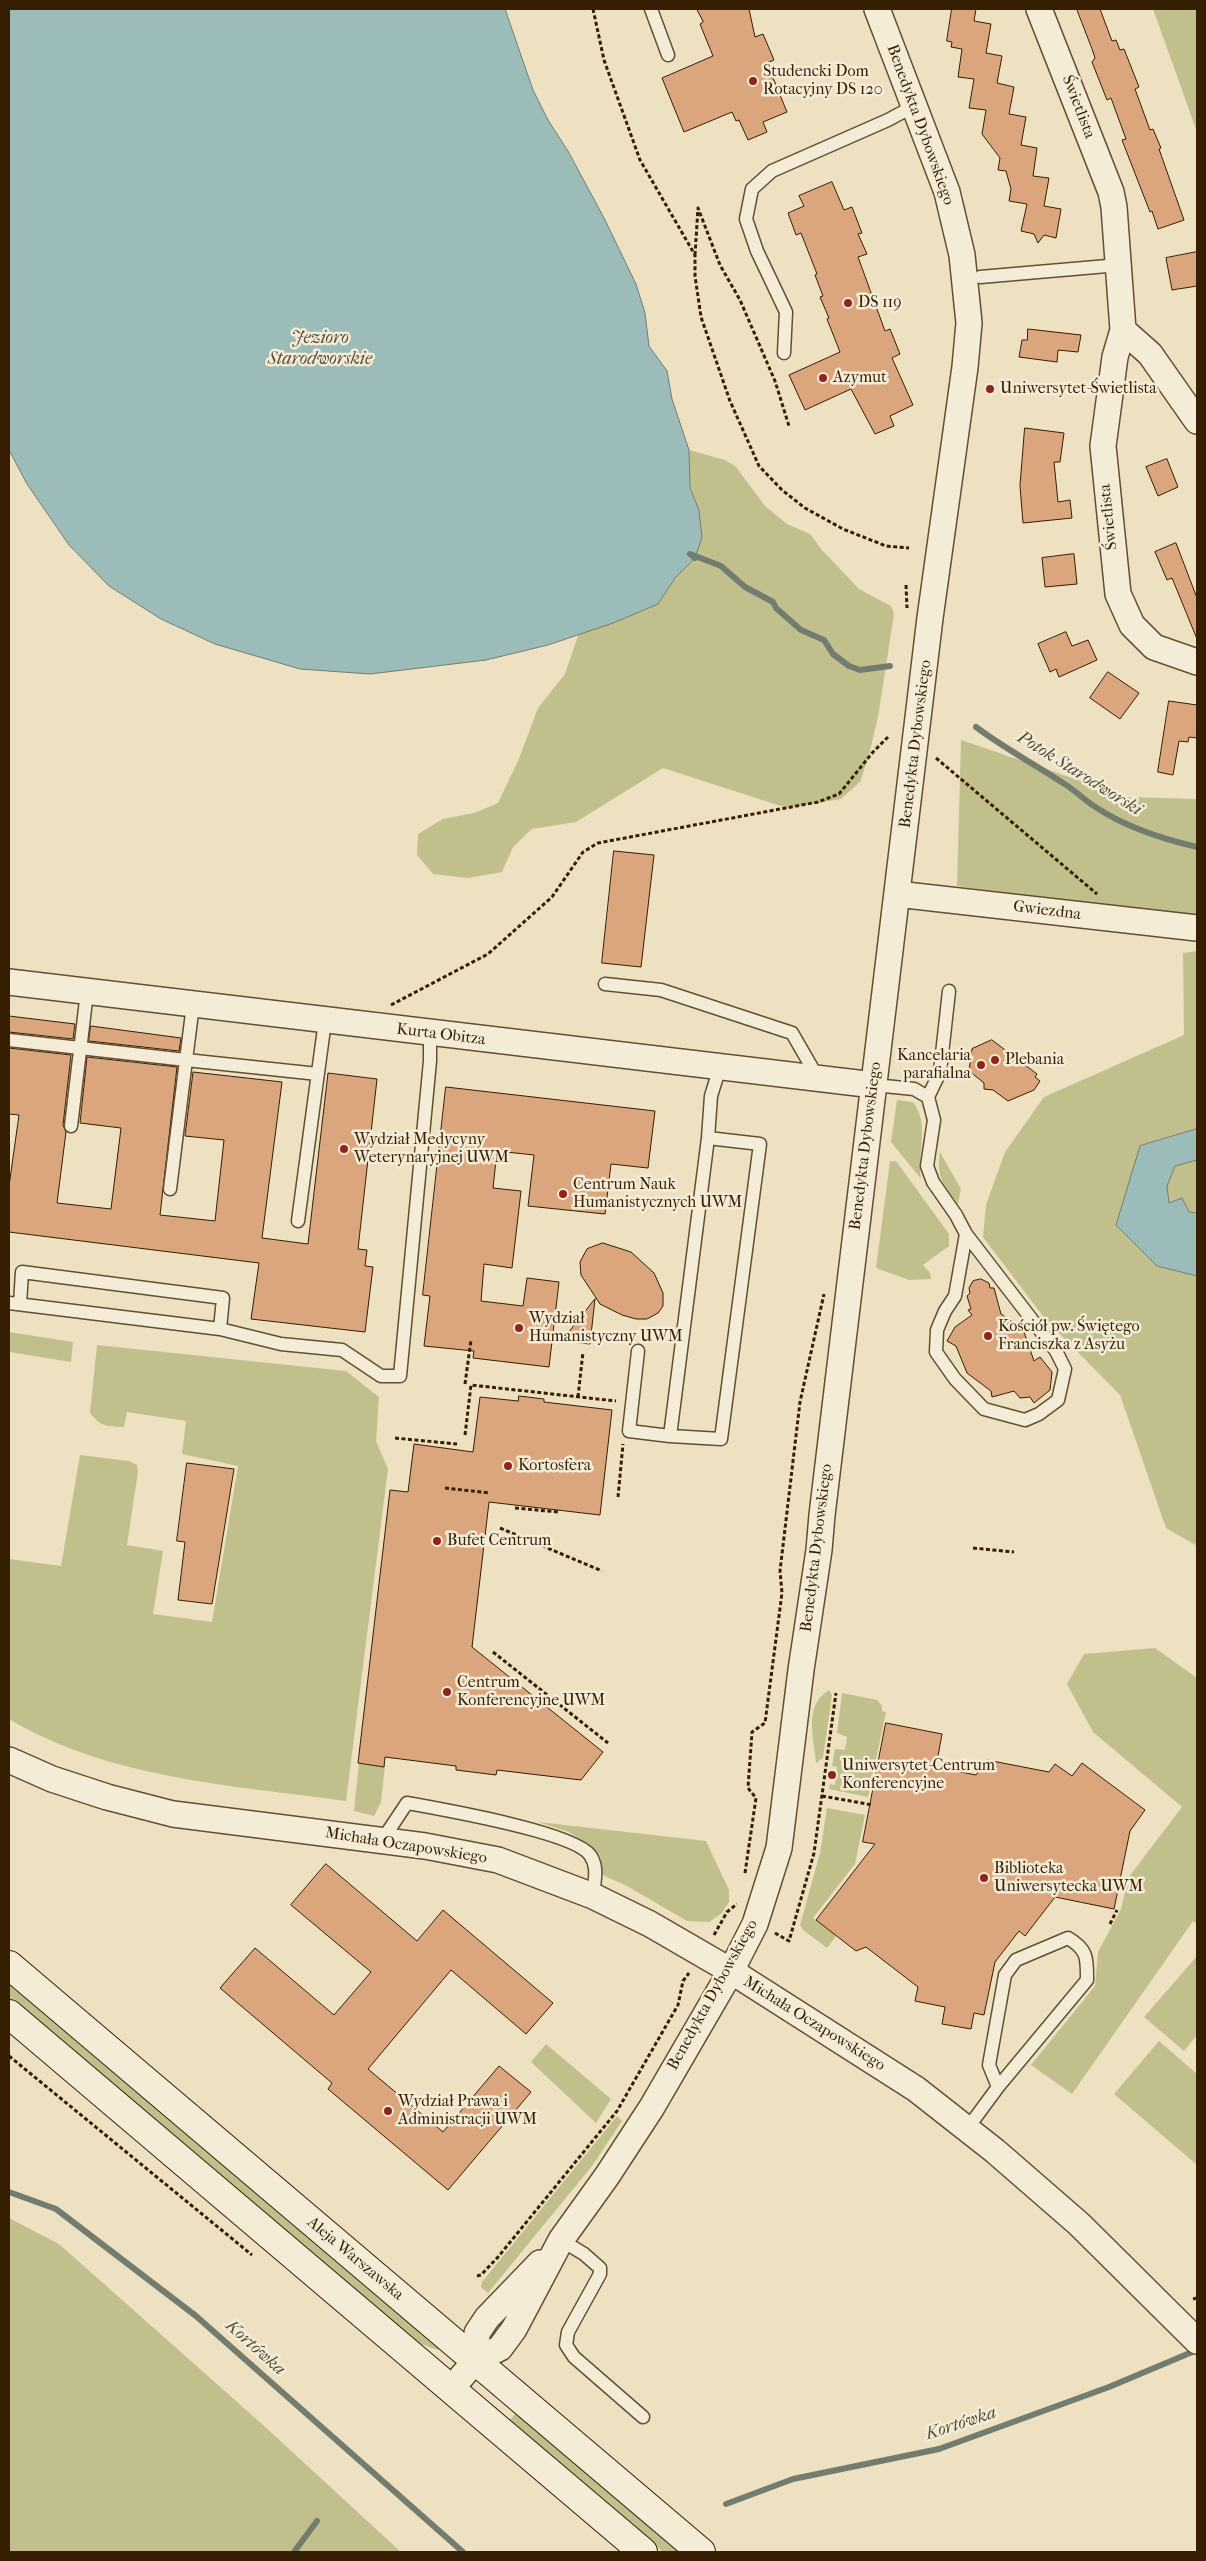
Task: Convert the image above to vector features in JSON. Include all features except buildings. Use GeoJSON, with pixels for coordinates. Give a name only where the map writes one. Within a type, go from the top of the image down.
{"type":"FeatureCollection","features":[{"type":"Feature","properties":{"kind":"main road","name":"Aleja Warszawska"},"geometry":{"type":"LineString","coordinates":[[9,1965],[701,2552]]}},
{"type":"Feature","properties":{"kind":"main road"},"geometry":{"type":"LineString","coordinates":[[9,2014],[643,2552]]}},
{"type":"Feature","properties":{"kind":"street","name":"Benedykta Dybowskiego"},"geometry":{"type":"LineString","coordinates":[[474,2361],[478,2333],[487,2318],[561,2240],[652,2107],[755,1924],[780,1848],[801,1670],[819,1550],[897,894],[969,323],[962,255],[947,192],[877,9]]}},
{"type":"Feature","properties":{"kind":"street","name":"Świetlista"},"geometry":{"type":"LineString","coordinates":[[1039,9],[1111,192],[1119,265],[1123,330],[1116,357],[1103,446],[1118,594],[1132,625],[1154,647],[1197,662]]}},
{"type":"Feature","properties":{"kind":"street"},"geometry":{"type":"LineString","coordinates":[[1123,330],[1150,354],[1197,421]]}},
{"type":"Feature","properties":{"kind":"street","name":"Gwiezdna"},"geometry":{"type":"LineString","coordinates":[[897,894],[1188,929],[1197,928]]}},
{"type":"Feature","properties":{"kind":"street","name":"Kurta Obitza"},"geometry":{"type":"LineString","coordinates":[[9,982],[874,1085]]}},
{"type":"Feature","properties":{"kind":"street","name":"Michała Oczapowskiego"},"geometry":{"type":"LineString","coordinates":[[9,1760],[107,1798],[173,1814],[383,1840],[498,1860],[593,1896],[650,1924],[730,1971],[916,2089],[967,2129],[1078,2224],[1197,2341]]}},
{"type":"Feature","properties":{"kind":"street"},"geometry":{"type":"LineString","coordinates":[[452,2388],[474,2361]]}},
{"type":"Feature","properties":{"kind":"lane"},"geometry":{"type":"LineString","coordinates":[[651,9],[668,55]]}},
{"type":"Feature","properties":{"kind":"lane"},"geometry":{"type":"LineString","coordinates":[[784,353],[786,312],[757,251],[746,219],[752,189],[772,171],[914,106]]}},
{"type":"Feature","properties":{"kind":"lane"},"geometry":{"type":"LineString","coordinates":[[980,277],[1119,265]]}},
{"type":"Feature","properties":{"kind":"lane"},"geometry":{"type":"LineString","coordinates":[[606,984],[661,990],[792,1033],[818,1078]]}},
{"type":"Feature","properties":{"kind":"lane"},"geometry":{"type":"LineString","coordinates":[[949,991],[940,1072],[928,1097],[934,1120],[928,1166],[933,1182],[956,1215],[966,1234],[1056,1351],[1065,1369],[1058,1400],[1025,1420],[984,1409],[955,1379],[936,1352],[937,1330],[955,1296],[966,1234]]}},
{"type":"Feature","properties":{"kind":"lane"},"geometry":{"type":"LineString","coordinates":[[71,1126],[87,992]]}},
{"type":"Feature","properties":{"kind":"lane"},"geometry":{"type":"LineString","coordinates":[[170,1189],[193,1005]]}},
{"type":"Feature","properties":{"kind":"lane"},"geometry":{"type":"LineString","coordinates":[[298,1221],[325,1021]]}},
{"type":"Feature","properties":{"kind":"lane"},"geometry":{"type":"LineString","coordinates":[[220,1329],[224,1298],[22,1272],[14,1304],[220,1329],[281,1344],[342,1350],[381,1376],[400,1376],[430,1061],[430,1033]]}},
{"type":"Feature","properties":{"kind":"lane"},"geometry":{"type":"LineString","coordinates":[[9,1040],[318,1074]]}},
{"type":"Feature","properties":{"kind":"lane"},"geometry":{"type":"LineString","coordinates":[[670,1436],[708,1138],[711,1096],[720,1067]]}},
{"type":"Feature","properties":{"kind":"lane"},"geometry":{"type":"LineString","coordinates":[[874,1085],[914,1089],[928,1097]]}},
{"type":"Feature","properties":{"kind":"lane"},"geometry":{"type":"LineString","coordinates":[[638,1352],[629,1431],[721,1439],[760,1144],[708,1138]]}},
{"type":"Feature","properties":{"kind":"lane"},"geometry":{"type":"LineString","coordinates":[[383,1840],[407,1803],[548,1834],[576,1845],[589,1854],[596,1867],[593,1896]]}},
{"type":"Feature","properties":{"kind":"lane"},"geometry":{"type":"LineString","coordinates":[[967,2129],[998,2087],[1087,1980],[1087,1959],[1080,1945],[1068,1938],[1016,1960],[1006,1975],[989,2065],[998,2087]]}},
{"type":"Feature","properties":{"kind":"lane"},"geometry":{"type":"LineString","coordinates":[[561,2240],[584,2254],[600,2268],[600,2274],[568,2332],[566,2344],[574,2357],[643,2417]]}},
{"type":"Feature","properties":{"kind":"path"},"geometry":{"type":"LineString","coordinates":[[593,9],[604,60],[640,160],[695,255]]}},
{"type":"Feature","properties":{"kind":"path"},"geometry":{"type":"LineString","coordinates":[[789,426],[775,381],[740,300],[720,265],[698,208],[695,255],[697,292],[707,336],[730,401],[760,466],[782,490],[805,508],[843,529],[886,546],[908,548]]}},
{"type":"Feature","properties":{"kind":"path"},"geometry":{"type":"LineString","coordinates":[[906,584],[907,612]]}},
{"type":"Feature","properties":{"kind":"path"},"geometry":{"type":"LineString","coordinates":[[386,1008],[488,954],[552,897],[583,852],[598,843],[818,802],[840,794],[888,737]]}},
{"type":"Feature","properties":{"kind":"path"},"geometry":{"type":"LineString","coordinates":[[935,757],[1100,896]]}},
{"type":"Feature","properties":{"kind":"path"},"geometry":{"type":"LineString","coordinates":[[744,1881],[756,1798],[748,1788],[752,1732],[765,1723],[782,1593],[780,1571],[800,1402],[824,1293]]}},
{"type":"Feature","properties":{"kind":"path"},"geometry":{"type":"LineString","coordinates":[[465,1384],[471,1340]]}},
{"type":"Feature","properties":{"kind":"path"},"geometry":{"type":"LineString","coordinates":[[578,1397],[583,1352]]}},
{"type":"Feature","properties":{"kind":"path"},"geometry":{"type":"LineString","coordinates":[[464,1435],[470,1385],[632,1403]]}},
{"type":"Feature","properties":{"kind":"path"},"geometry":{"type":"LineString","coordinates":[[395,1438],[457,1444]]}},
{"type":"Feature","properties":{"kind":"path"},"geometry":{"type":"LineString","coordinates":[[618,1497],[622,1458]]}},
{"type":"Feature","properties":{"kind":"path"},"geometry":{"type":"LineString","coordinates":[[445,1488],[490,1493]]}},
{"type":"Feature","properties":{"kind":"path"},"geometry":{"type":"LineString","coordinates":[[515,1508],[558,1512]]}},
{"type":"Feature","properties":{"kind":"path"},"geometry":{"type":"LineString","coordinates":[[500,1528],[602,1571]]}},
{"type":"Feature","properties":{"kind":"path"},"geometry":{"type":"LineString","coordinates":[[973,1548],[1014,1552]]}},
{"type":"Feature","properties":{"kind":"path"},"geometry":{"type":"LineString","coordinates":[[493,1652],[608,1743]]}},
{"type":"Feature","properties":{"kind":"path"},"geometry":{"type":"LineString","coordinates":[[770,1930],[789,1941],[814,1853],[836,1693]]}},
{"type":"Feature","properties":{"kind":"path"},"geometry":{"type":"LineString","coordinates":[[822,1796],[873,1805]]}},
{"type":"Feature","properties":{"kind":"path"},"geometry":{"type":"LineString","coordinates":[[477,2276],[481,2275],[498,2257],[617,2111],[678,2005],[683,1981],[704,1956],[727,1912],[742,1899]]}},
{"type":"Feature","properties":{"kind":"path"},"geometry":{"type":"LineString","coordinates":[[1110,1924],[1117,1910]]}},
{"type":"Feature","properties":{"kind":"shaded area"},"geometry":{"type":"Polygon","coordinates":[[[1153,9],[1197,9],[1197,132],[1153,9]]]}},
{"type":"Feature","properties":{"kind":"shaded area"},"geometry":{"type":"Polygon","coordinates":[[[689,450],[725,460],[736,467],[765,506],[787,524],[810,534],[822,550],[859,589],[891,606],[894,614],[878,717],[860,782],[841,799],[787,808],[663,768],[576,822],[532,829],[513,847],[502,872],[468,878],[433,874],[417,855],[418,834],[443,819],[474,813],[498,803],[518,761],[538,708],[565,674],[579,633],[613,623],[658,604],[675,578],[695,558],[699,510],[690,488],[689,450]]]}},
{"type":"Feature","properties":{"kind":"shaded area"},"geometry":{"type":"Polygon","coordinates":[[[961,740],[1128,797],[1197,799],[1197,921],[957,886],[961,740]]]}},
{"type":"Feature","properties":{"kind":"shaded area"},"geometry":{"type":"Polygon","coordinates":[[[1197,951],[1197,1129],[1140,1146],[1157,1266],[1197,1276],[1197,1546],[1166,1528],[1120,1395],[1046,1320],[983,1237],[986,1205],[1005,1152],[1044,1097],[1184,1035],[1183,953],[1197,951]]]}},
{"type":"Feature","properties":{"kind":"shaded area"},"geometry":{"type":"Polygon","coordinates":[[[897,1100],[913,1102],[921,1120],[921,1179],[891,1142],[897,1100]]]}},
{"type":"Feature","properties":{"kind":"shaded area"},"geometry":{"type":"Polygon","coordinates":[[[940,1152],[961,1189],[958,1204],[942,1180],[939,1168],[940,1152]]]}},
{"type":"Feature","properties":{"kind":"shaded area"},"geometry":{"type":"Polygon","coordinates":[[[1197,1160],[1197,1213],[1189,1212],[1169,1203],[1166,1186],[1175,1166],[1197,1160]]]}},
{"type":"Feature","properties":{"kind":"shaded area"},"geometry":{"type":"Polygon","coordinates":[[[890,1161],[896,1161],[949,1234],[949,1246],[923,1265],[930,1273],[931,1279],[909,1280],[876,1268],[890,1161]]]}},
{"type":"Feature","properties":{"kind":"shaded area"},"geometry":{"type":"Polygon","coordinates":[[[9,1332],[73,1342],[71,1362],[9,1352],[9,1332]]]}},
{"type":"Feature","properties":{"kind":"shaded area"},"geometry":{"type":"Polygon","coordinates":[[[97,1345],[346,1371],[379,1397],[376,1441],[388,1469],[346,1801],[215,1784],[172,1777],[130,1767],[88,1755],[48,1739],[9,1719],[9,1559],[61,1566],[80,1455],[129,1461],[137,1465],[138,1472],[127,1545],[163,1551],[153,1614],[212,1622],[238,1466],[182,1454],[186,1421],[127,1412],[124,1427],[108,1426],[97,1421],[90,1413],[97,1345]]]}},
{"type":"Feature","properties":{"kind":"shaded area"},"geometry":{"type":"Polygon","coordinates":[[[1155,1648],[1197,1678],[1197,1924],[1193,1921],[1072,2094],[1031,2065],[1095,1986],[1098,1952],[1121,1909],[1128,1878],[1182,1807],[1093,1732],[1067,1684],[1084,1654],[1155,1648]]]}},
{"type":"Feature","properties":{"kind":"shaded area"},"geometry":{"type":"Polygon","coordinates":[[[829,1690],[832,1695],[823,1758],[816,1763],[812,1733],[813,1713],[816,1704],[829,1690]]]}},
{"type":"Feature","properties":{"kind":"shaded area"},"geometry":{"type":"Polygon","coordinates":[[[842,1693],[877,1700],[882,1706],[882,1711],[886,1712],[868,1797],[829,1789],[830,1784],[835,1785],[837,1767],[832,1766],[835,1749],[845,1750],[847,1737],[837,1733],[842,1693]]]}},
{"type":"Feature","properties":{"kind":"shaded area"},"geometry":{"type":"Polygon","coordinates":[[[359,1762],[385,1765],[381,1802],[374,1816],[354,1811],[359,1762]]]}},
{"type":"Feature","properties":{"kind":"shaded area"},"geometry":{"type":"Polygon","coordinates":[[[827,1808],[865,1815],[855,1864],[813,1918],[836,1936],[827,1948],[803,1930],[800,1925],[820,1853],[827,1808]]]}},
{"type":"Feature","properties":{"kind":"shaded area"},"geometry":{"type":"Polygon","coordinates":[[[538,1822],[706,1841],[729,1890],[729,1902],[722,1913],[709,1922],[687,1921],[627,1886],[600,1874],[601,1859],[594,1848],[569,1832],[538,1822]]]}},
{"type":"Feature","properties":{"kind":"shaded area"},"geometry":{"type":"Polygon","coordinates":[[[1197,1956],[1197,2035],[1184,2051],[1144,2017],[1197,1956]]]}},
{"type":"Feature","properties":{"kind":"shaded area"},"geometry":{"type":"Polygon","coordinates":[[[9,1982],[441,2347],[438,2350],[419,2343],[370,2304],[9,1998],[9,1982]]]}},
{"type":"Feature","properties":{"kind":"shaded area"},"geometry":{"type":"Polygon","coordinates":[[[1159,2041],[1197,2074],[1197,2165],[1114,2094],[1159,2041]]]}},
{"type":"Feature","properties":{"kind":"shaded area"},"geometry":{"type":"Polygon","coordinates":[[[546,2044],[611,2099],[596,2123],[531,2062],[546,2044]]]}},
{"type":"Feature","properties":{"kind":"shaded area"},"geometry":{"type":"Polygon","coordinates":[[[617,2116],[622,2121],[592,2166],[488,2293],[481,2287],[482,2282],[617,2116]]]}},
{"type":"Feature","properties":{"kind":"shaded area"},"geometry":{"type":"Polygon","coordinates":[[[9,2218],[59,2244],[263,2425],[401,2552],[9,2552],[9,2218]]]}},
{"type":"Feature","properties":{"kind":"shaded area"},"geometry":{"type":"Polygon","coordinates":[[[516,2413],[681,2552],[663,2552],[509,2421],[516,2413]]]}},
{"type":"Feature","properties":{"kind":"water","name":"Jezioro Starodworskie"},"geometry":{"type":"Polygon","coordinates":[[[9,9],[505,9],[533,90],[604,218],[636,284],[645,313],[649,346],[667,371],[672,399],[689,450],[690,488],[699,510],[702,537],[695,558],[675,578],[658,604],[613,623],[548,645],[486,660],[370,674],[300,669],[215,644],[161,619],[109,586],[69,545],[27,484],[9,450],[9,9]]]}},
{"type":"Feature","properties":{"kind":"water"},"geometry":{"type":"Polygon","coordinates":[[[1197,1129],[1197,1160],[1175,1166],[1167,1186],[1169,1203],[1182,1198],[1189,1212],[1197,1213],[1197,1276],[1157,1266],[1116,1225],[1140,1146],[1197,1129]]]}},
{"type":"Feature","properties":{"kind":"waterway","name":"Potok Starodworski"},"geometry":{"type":"LineString","coordinates":[[695,558],[690,554],[721,566],[745,587],[773,602],[776,608],[801,630],[824,640],[833,654],[849,666],[860,670],[890,666]]}},
{"type":"Feature","properties":{"kind":"waterway","name":"Potok Starodworski"},"geometry":{"type":"LineString","coordinates":[[976,727],[1120,821],[1146,832],[1197,847]]}},
{"type":"Feature","properties":{"kind":"waterway","name":"Kortówka"},"geometry":{"type":"LineString","coordinates":[[9,2192],[56,2209],[196,2316],[463,2552]]}},
{"type":"Feature","properties":{"kind":"waterway","name":"Kortówka"},"geometry":{"type":"LineString","coordinates":[[726,2504],[793,2479],[939,2449],[1109,2387],[1197,2350]]}},
{"type":"Feature","properties":{"kind":"waterway"},"geometry":{"type":"LineString","coordinates":[[294,2552],[317,2521]]}},
{"type":"Feature","properties":{"kind":"place","name":"Studencki Dom Rotacyjny DS 120"},"geometry":{"type":"Point","coordinates":[753,81]}},
{"type":"Feature","properties":{"kind":"place","name":"DS 119"},"geometry":{"type":"Point","coordinates":[848,303]}},
{"type":"Feature","properties":{"kind":"place","name":"Azymut"},"geometry":{"type":"Point","coordinates":[823,378]}},
{"type":"Feature","properties":{"kind":"place","name":"Uniwersytet-Świetlista"},"geometry":{"type":"Point","coordinates":[990,389]}},
{"type":"Feature","properties":{"kind":"place","name":"Plebania"},"geometry":{"type":"Point","coordinates":[995,1060]}},
{"type":"Feature","properties":{"kind":"place","name":"Kancelaria parafialna"},"geometry":{"type":"Point","coordinates":[981,1065]}},
{"type":"Feature","properties":{"kind":"place","name":"Wydział Medycyny Weterynaryjnej UWM"},"geometry":{"type":"Point","coordinates":[344,1149]}},
{"type":"Feature","properties":{"kind":"place","name":"Centrum Nauk Humanistycznych UWM"},"geometry":{"type":"Point","coordinates":[563,1194]}},
{"type":"Feature","properties":{"kind":"place","name":"Wydział Humanistyczny UWM"},"geometry":{"type":"Point","coordinates":[519,1328]}},
{"type":"Feature","properties":{"kind":"place","name":"Kościół pw. Świętego Franciszka z Asyżu"},"geometry":{"type":"Point","coordinates":[988,1336]}},
{"type":"Feature","properties":{"kind":"place","name":"Kortosfera"},"geometry":{"type":"Point","coordinates":[508,1466]}},
{"type":"Feature","properties":{"kind":"place","name":"Bufet Centrum"},"geometry":{"type":"Point","coordinates":[437,1541]}},
{"type":"Feature","properties":{"kind":"place","name":"Centrum Konferencyjne UWM"},"geometry":{"type":"Point","coordinates":[447,1692]}},
{"type":"Feature","properties":{"kind":"place","name":"Uniwersytet-Centrum Konferencyjne"},"geometry":{"type":"Point","coordinates":[832,1775]}},
{"type":"Feature","properties":{"kind":"place","name":"Biblioteka Uniwersytecka UWM"},"geometry":{"type":"Point","coordinates":[984,1878]}},
{"type":"Feature","properties":{"kind":"place","name":"Wydział Prawa i Administracji UWM"},"geometry":{"type":"Point","coordinates":[388,2111]}}]}
